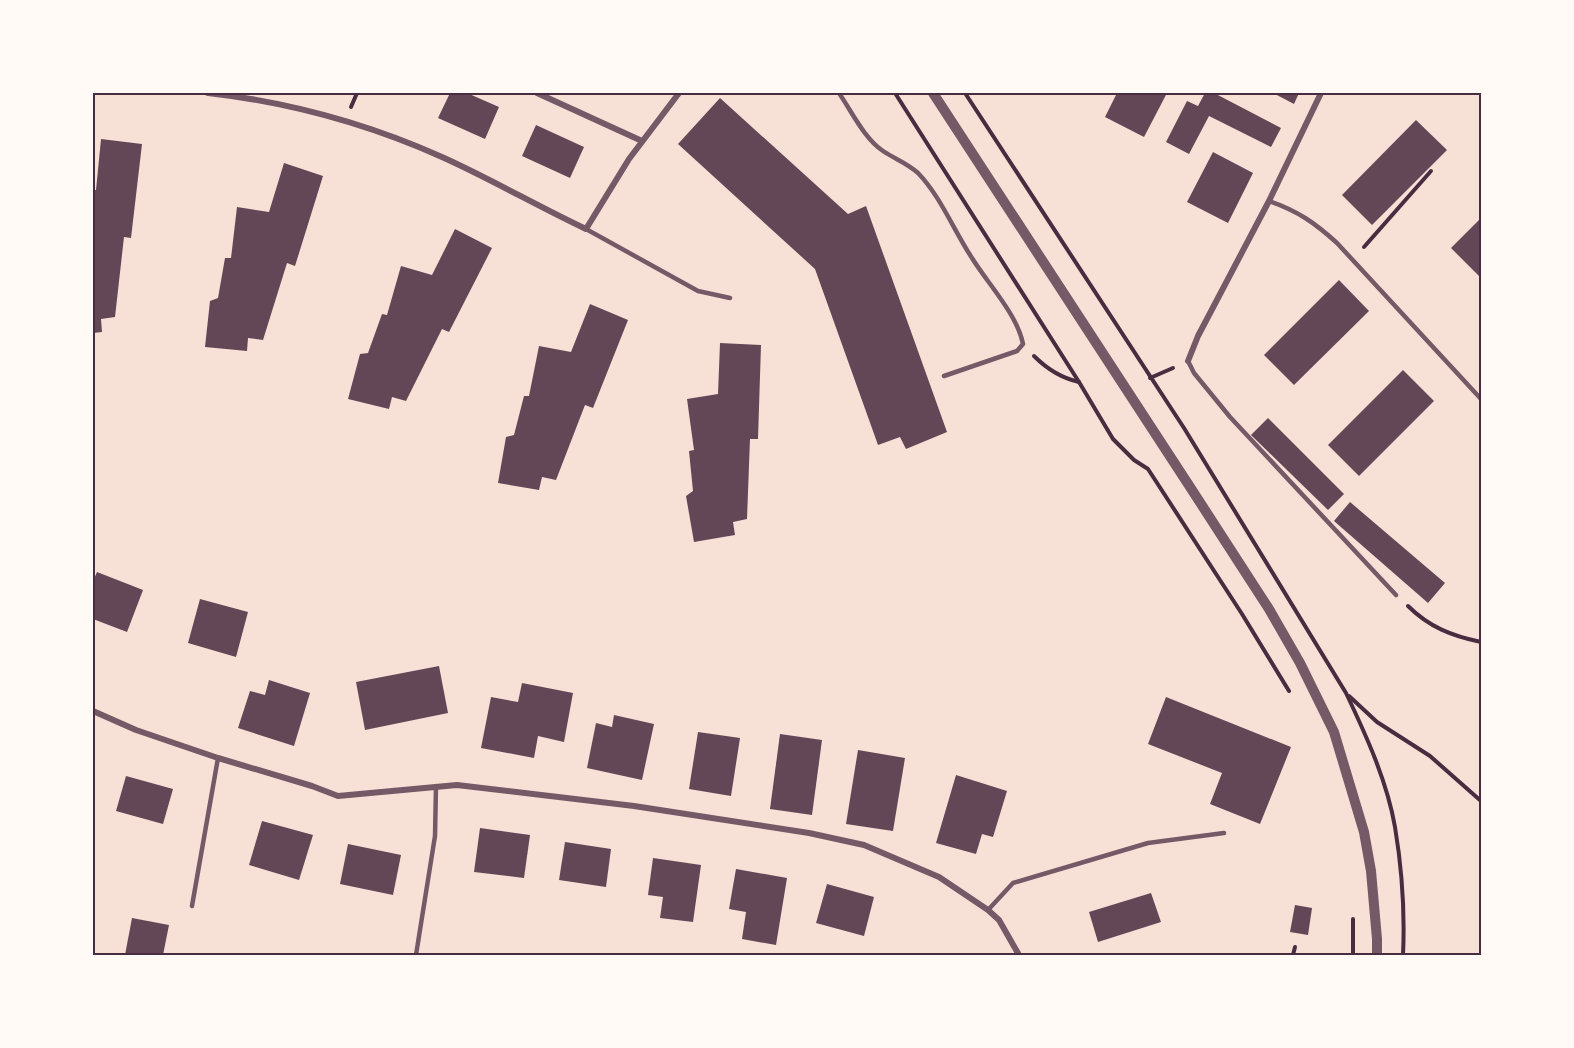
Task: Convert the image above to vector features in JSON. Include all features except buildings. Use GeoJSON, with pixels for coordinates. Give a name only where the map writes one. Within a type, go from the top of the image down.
{"type":"FeatureCollection","features":[{"type":"Feature","properties":{"kind":"street"},"geometry":{"type":"LineString","coordinates":[[208,93],[282,105],[364,126],[442,157],[586,229],[642,141],[679,93]]}},
{"type":"Feature","properties":{"kind":"street"},"geometry":{"type":"LineString","coordinates":[[537,93],[642,141]]}},
{"type":"Feature","properties":{"kind":"street"},"geometry":{"type":"LineString","coordinates":[[933,93],[1269,609],[1300,663],[1334,732],[1364,832],[1371,871],[1377,955]]}},
{"type":"Feature","properties":{"kind":"street"},"geometry":{"type":"LineString","coordinates":[[1188,361],[1321,93]]}},
{"type":"Feature","properties":{"kind":"street"},"geometry":{"type":"LineString","coordinates":[[93,711],[136,730],[218,758],[301,782],[338,796],[357,796],[457,784],[634,806],[864,845],[939,877],[988,910],[999,920],[1019,955]]}},
{"type":"Feature","properties":{"kind":"lane"},"geometry":{"type":"LineString","coordinates":[[839,93],[867,134],[882,150],[903,161],[924,182],[1020,330],[1023,344],[1017,351],[944,376]]}},
{"type":"Feature","properties":{"kind":"lane"},"geometry":{"type":"LineString","coordinates":[[1269,201],[1289,208],[1314,222],[1481,399]]}},
{"type":"Feature","properties":{"kind":"lane"},"geometry":{"type":"LineString","coordinates":[[586,229],[698,291],[730,298]]}},
{"type":"Feature","properties":{"kind":"lane"},"geometry":{"type":"LineString","coordinates":[[1188,361],[1194,373],[1245,434],[1396,595]]}},
{"type":"Feature","properties":{"kind":"lane"},"geometry":{"type":"LineString","coordinates":[[192,906],[218,758]]}},
{"type":"Feature","properties":{"kind":"lane"},"geometry":{"type":"LineString","coordinates":[[416,955],[435,836],[436,786]]}},
{"type":"Feature","properties":{"kind":"lane"},"geometry":{"type":"LineString","coordinates":[[988,910],[1013,883],[1148,843],[1224,833]]}},
{"type":"Feature","properties":{"kind":"path"},"geometry":{"type":"LineString","coordinates":[[895,93],[1113,439],[1134,460],[1148,469],[1291,694]]}},
{"type":"Feature","properties":{"kind":"path"},"geometry":{"type":"LineString","coordinates":[[1352,260],[1431,171]]}},
{"type":"Feature","properties":{"kind":"path"},"geometry":{"type":"LineString","coordinates":[[1023,344],[1047,368],[1068,380],[1079,382]]}},
{"type":"Feature","properties":{"kind":"path"},"geometry":{"type":"LineString","coordinates":[[1150,378],[1188,361]]}},
{"type":"Feature","properties":{"kind":"path"},"geometry":{"type":"LineString","coordinates":[[1396,595],[1418,616],[1453,636],[1481,642]]}},
{"type":"Feature","properties":{"kind":"path"},"geometry":{"type":"LineString","coordinates":[[1346,693],[1377,722],[1430,756],[1481,801]]}},
{"type":"Feature","properties":{"kind":"path"},"geometry":{"type":"LineString","coordinates":[[1353,916],[1353,955]]}},
{"type":"Feature","properties":{"kind":"path"},"geometry":{"type":"LineString","coordinates":[[1293,955],[1295,947]]}}]}
